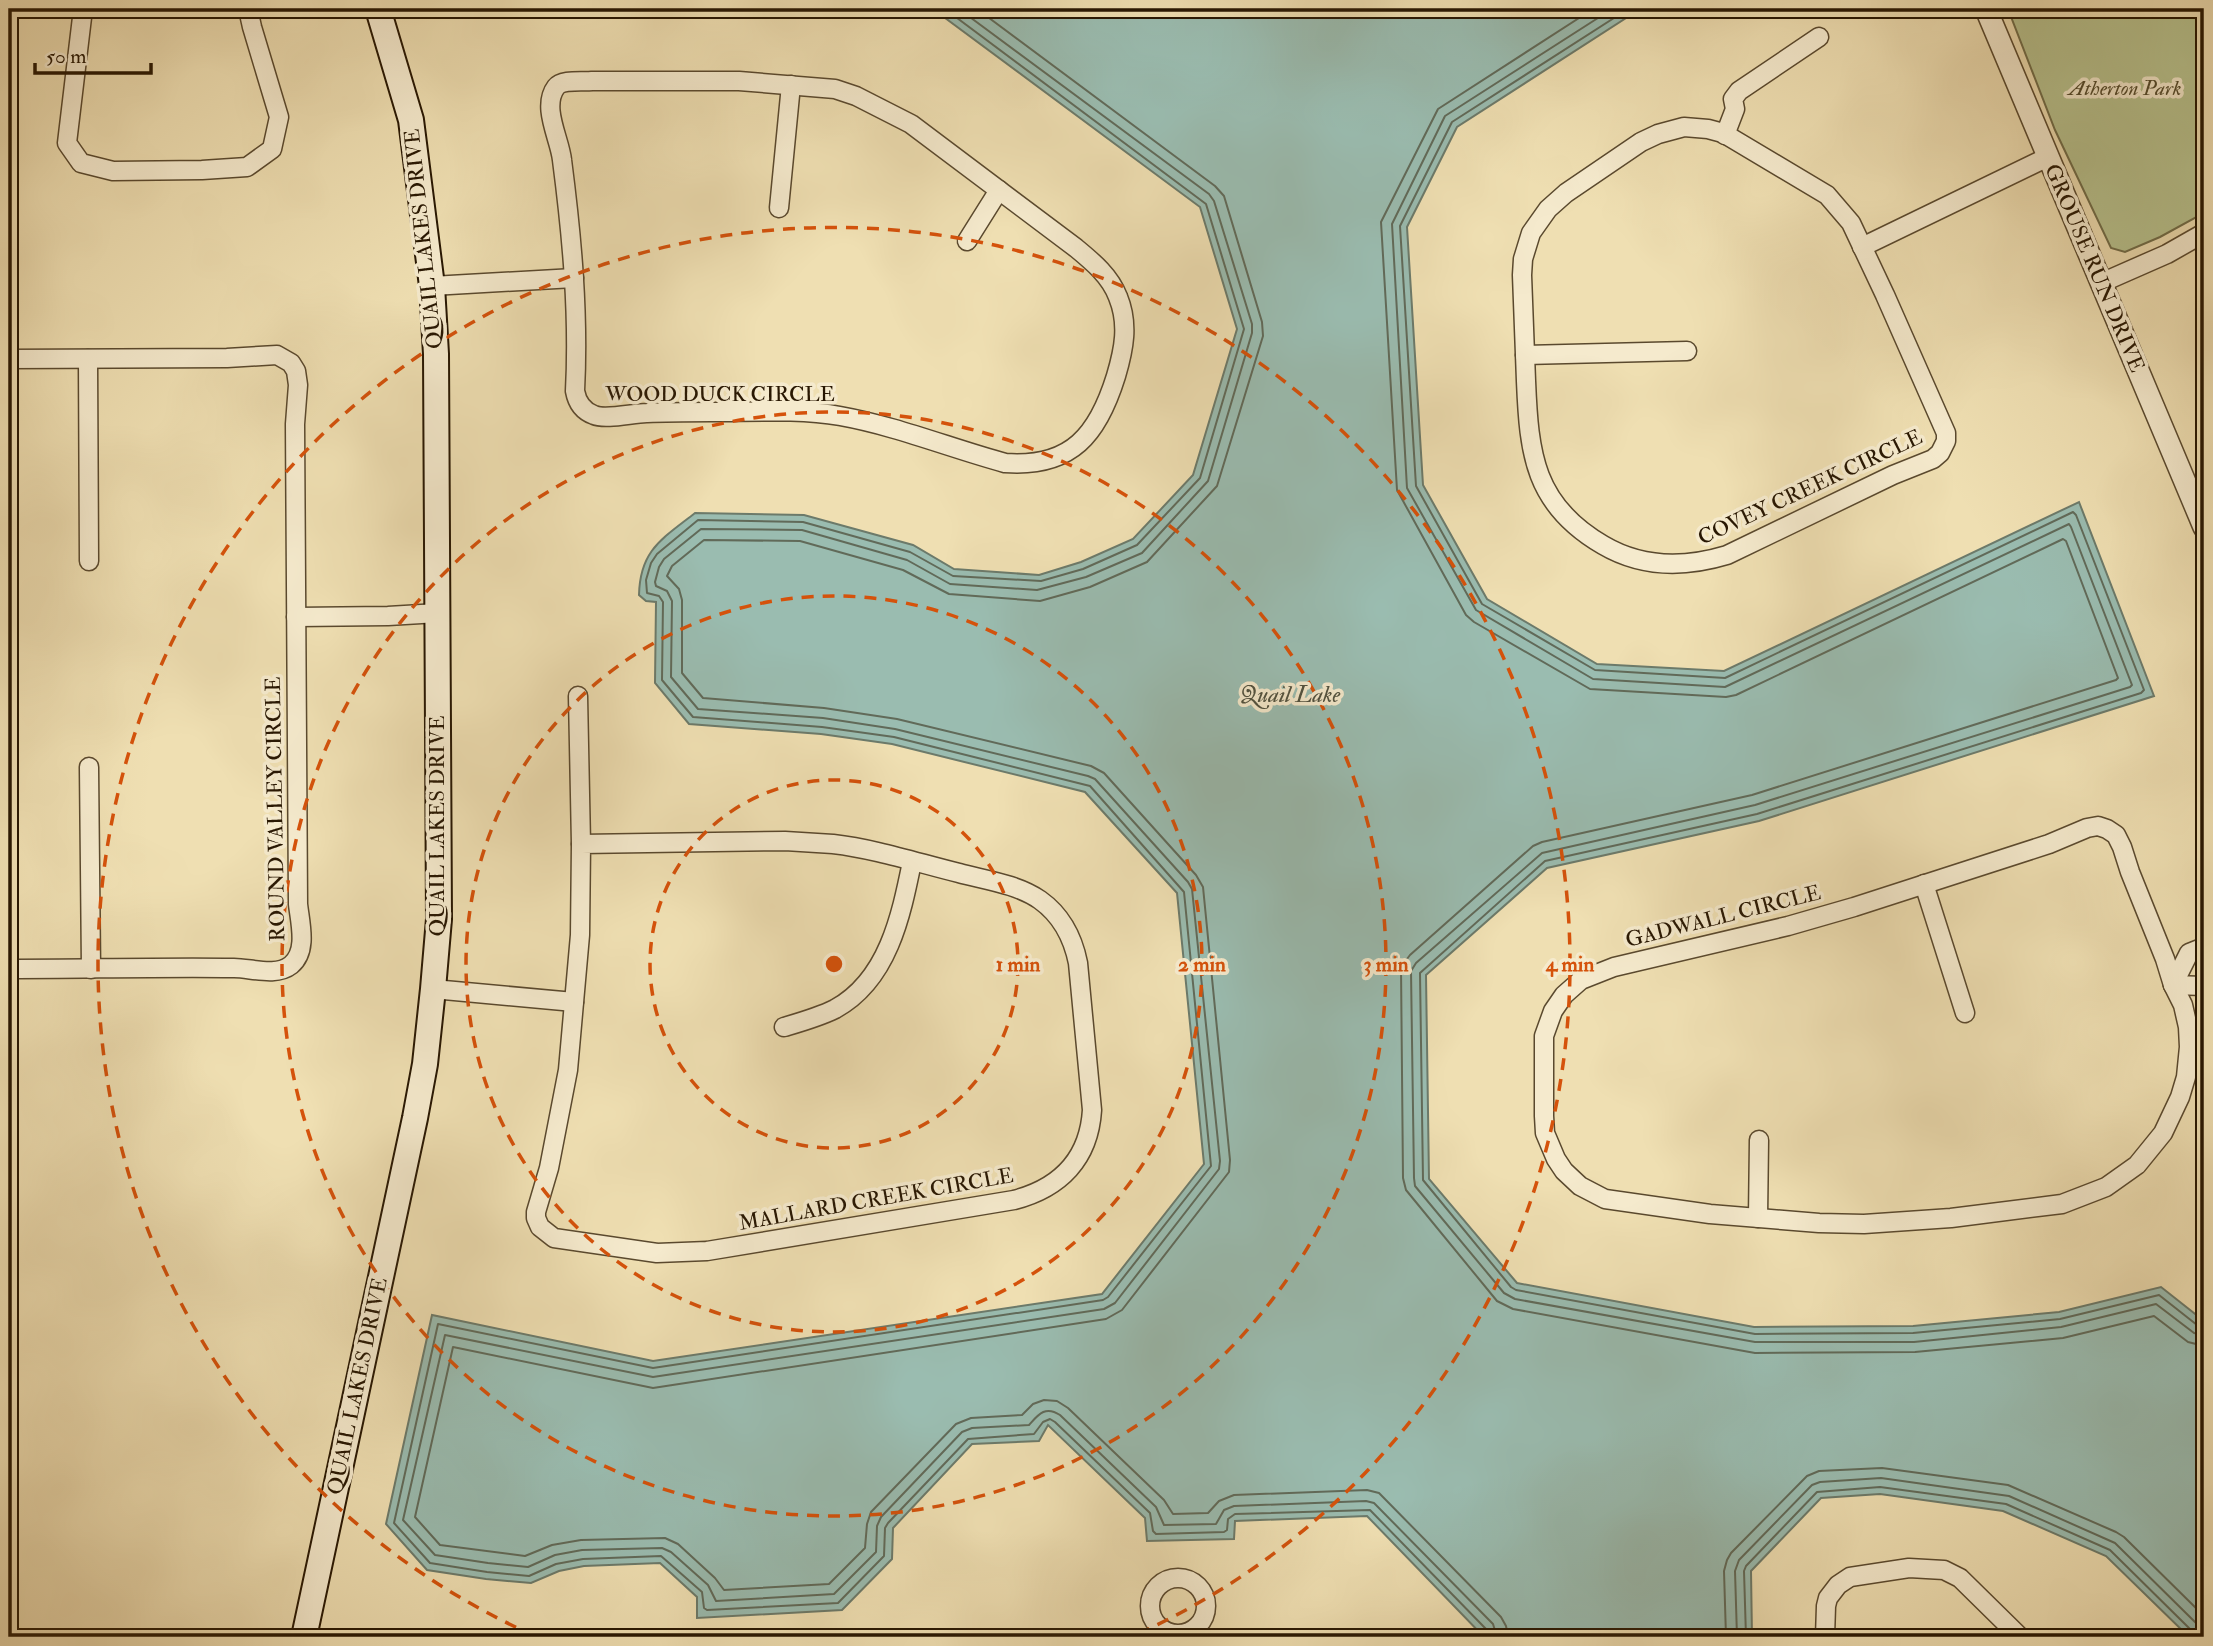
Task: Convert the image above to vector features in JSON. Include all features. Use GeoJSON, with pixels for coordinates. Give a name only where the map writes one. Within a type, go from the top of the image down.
{"type":"FeatureCollection","features":[{"type":"Feature","properties":{"kind":"main road","name":"QUAIL LAKES DRIVE"},"geometry":{"type":"LineString","coordinates":[[304,1637],[425,1065],[439,919],[436,354],[432,286],[411,120],[378,9]]}},
{"type":"Feature","properties":{"kind":"street"},"geometry":{"type":"LineString","coordinates":[[83,9],[67,143],[81,163],[113,171],[247,167],[272,149],[279,117],[248,9]]}},
{"type":"Feature","properties":{"kind":"street","name":"GROUSE RUN DRIVE"},"geometry":{"type":"LineString","coordinates":[[1986,9],[2204,527]]}},
{"type":"Feature","properties":{"kind":"street"},"geometry":{"type":"LineString","coordinates":[[1725,135],[1735,109],[1733,99],[1739,91],[1819,37]]}},
{"type":"Feature","properties":{"kind":"street","name":"WOOD DUCK CIRCLE"},"geometry":{"type":"LineString","coordinates":[[592,81],[739,81],[791,85],[835,89],[878,106],[911,124],[1095,264],[1113,286],[1122,309],[1124,343],[1102,415],[1079,443],[1053,458],[1038,462],[1005,463],[866,421],[814,413],[685,412],[601,417],[583,409],[575,391],[578,340],[570,226],[561,150],[551,107],[557,86],[562,83],[592,81]]}},
{"type":"Feature","properties":{"kind":"street"},"geometry":{"type":"LineString","coordinates":[[779,208],[791,85]]}},
{"type":"Feature","properties":{"kind":"street","name":"COVEY CREEK CIRCLE"},"geometry":{"type":"LineString","coordinates":[[1684,127],[1708,129],[1725,135],[1827,195],[1851,223],[1862,247],[1944,425],[1946,441],[1940,453],[1933,459],[1893,475],[1727,555],[1702,562],[1685,565],[1649,563],[1614,552],[1576,527],[1551,498],[1535,464],[1528,433],[1523,259],[1531,233],[1548,209],[1566,193],[1641,142],[1684,127]]}},
{"type":"Feature","properties":{"kind":"street"},"geometry":{"type":"LineString","coordinates":[[1862,247],[2048,157]]}},
{"type":"Feature","properties":{"kind":"street"},"geometry":{"type":"LineString","coordinates":[[967,241],[999,190]]}},
{"type":"Feature","properties":{"kind":"street"},"geometry":{"type":"LineString","coordinates":[[2101,283],[2166,254],[2204,233]]}},
{"type":"Feature","properties":{"kind":"street"},"geometry":{"type":"LineString","coordinates":[[432,286],[574,278]]}},
{"type":"Feature","properties":{"kind":"street"},"geometry":{"type":"LineString","coordinates":[[1525,355],[1688,351]]}},
{"type":"Feature","properties":{"kind":"street","name":"ROUND VALLEY CIRCLE"},"geometry":{"type":"LineString","coordinates":[[9,359],[228,358],[277,355],[291,363],[296,371],[298,904],[301,948],[296,960],[284,969],[275,971],[236,968],[9,969]]}},
{"type":"Feature","properties":{"kind":"street"},"geometry":{"type":"LineString","coordinates":[[88,359],[89,561]]}},
{"type":"Feature","properties":{"kind":"street"},"geometry":{"type":"LineString","coordinates":[[296,617],[438,613]]}},
{"type":"Feature","properties":{"kind":"street","name":"MALLARD CREEK CIRCLE"},"geometry":{"type":"LineString","coordinates":[[578,696],[580,935],[562,1105],[549,1168],[536,1212],[540,1227],[554,1238],[657,1253],[707,1251],[1014,1200],[1045,1189],[1069,1170],[1083,1149],[1091,1125],[1092,1110],[1078,963],[1072,939],[1061,920],[1039,900],[1023,891],[875,852],[834,845],[785,841],[581,844]]}},
{"type":"Feature","properties":{"kind":"street"},"geometry":{"type":"LineString","coordinates":[[89,768],[91,969]]}},
{"type":"Feature","properties":{"kind":"street","name":"GADWALL CIRCLE"},"geometry":{"type":"LineString","coordinates":[[2098,826],[2116,835],[2183,1005],[2188,1037],[2186,1077],[2180,1097],[2168,1124],[2151,1150],[2137,1165],[2106,1187],[2062,1203],[1938,1219],[1864,1224],[1710,1214],[1605,1199],[1580,1186],[1564,1171],[1549,1146],[1544,1116],[1542,1047],[1550,1018],[1569,990],[1581,980],[1614,967],[1788,926],[1924,884],[2049,844],[2087,828],[2098,826]]}},
{"type":"Feature","properties":{"kind":"street"},"geometry":{"type":"LineString","coordinates":[[784,1027],[836,1009],[849,1000],[871,977],[894,934],[912,862]]}},
{"type":"Feature","properties":{"kind":"street"},"geometry":{"type":"LineString","coordinates":[[1924,884],[1965,1013]]}},
{"type":"Feature","properties":{"kind":"street"},"geometry":{"type":"LineString","coordinates":[[2204,947],[2189,953],[2173,985],[2204,986]]}},
{"type":"Feature","properties":{"kind":"street"},"geometry":{"type":"LineString","coordinates":[[433,989],[574,1002]]}},
{"type":"Feature","properties":{"kind":"street"},"geometry":{"type":"LineString","coordinates":[[1759,1140],[1759,1218]]}},
{"type":"Feature","properties":{"kind":"street"},"geometry":{"type":"LineString","coordinates":[[1825,1637],[1828,1598],[1838,1586],[1850,1577],[1909,1568],[1944,1570],[1960,1578],[2020,1637]]}},
{"type":"Feature","properties":{"kind":"street"},"geometry":{"type":"LineString","coordinates":[[1182,1578],[1199,1587],[1204,1595],[1205,1614],[1201,1623],[1188,1635],[1166,1634],[1150,1612],[1152,1594],[1164,1581],[1182,1578]]}},
{"type":"Feature","properties":{"kind":"green space","name":"Atherton Park"},"geometry":{"type":"Polygon","coordinates":[[[2008,9],[2204,9],[2204,213],[2125,252],[2111,248],[2055,130],[2008,9]]]}},
{"type":"Feature","properties":{"kind":"water","name":"Quail Lake"},"geometry":{"type":"Polygon","coordinates":[[[933,9],[1640,9],[1457,127],[1407,227],[1423,485],[1487,599],[1597,664],[1724,671],[2079,502],[2154,696],[1759,821],[1547,868],[1426,975],[1429,1179],[1517,1283],[1754,1327],[1913,1326],[2059,1312],[2161,1287],[2204,1321],[2204,1637],[2189,1637],[2106,1556],[2003,1511],[1880,1494],[1821,1498],[1751,1571],[1752,1637],[1484,1637],[1367,1516],[1235,1521],[1234,1539],[1147,1541],[1145,1518],[1048,1425],[1039,1441],[972,1444],[893,1528],[892,1559],[842,1610],[697,1618],[697,1597],[660,1563],[584,1566],[559,1571],[531,1583],[427,1570],[386,1524],[432,1315],[653,1361],[1102,1294],[1204,1164],[1177,893],[1085,792],[892,744],[821,734],[689,724],[655,683],[656,602],[646,601],[639,595],[640,580],[648,556],[655,547],[695,513],[804,515],[913,545],[954,569],[1039,575],[1081,562],[1133,539],[1193,475],[1237,329],[1200,207],[933,9]]]}}]}
